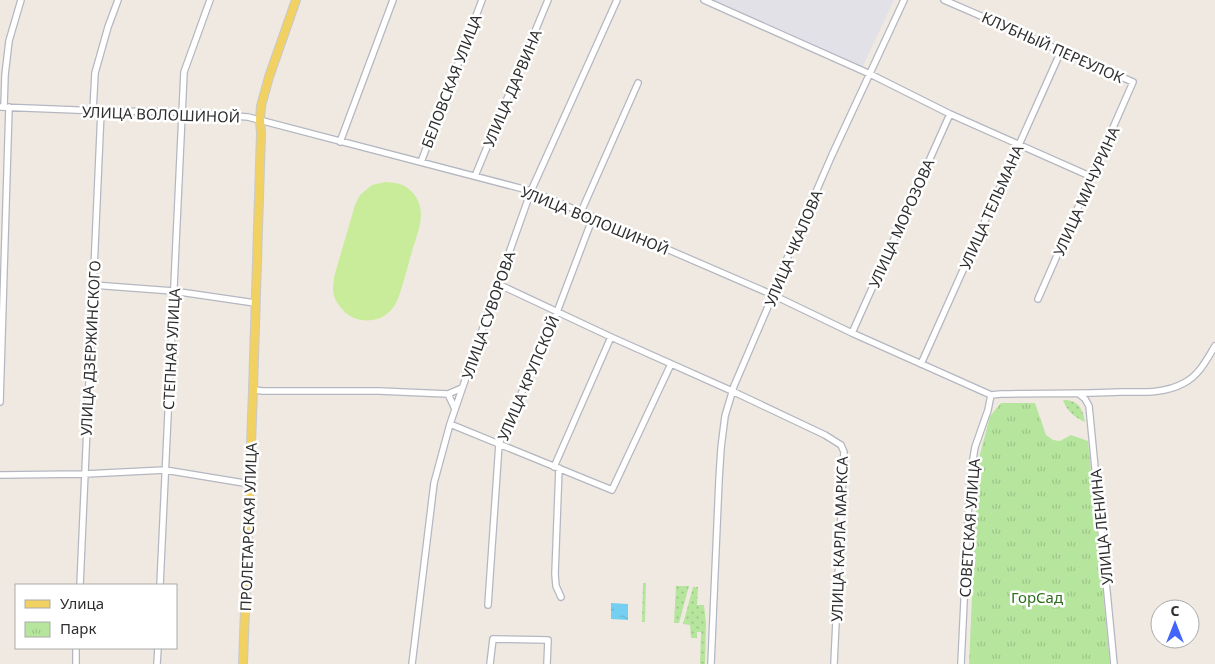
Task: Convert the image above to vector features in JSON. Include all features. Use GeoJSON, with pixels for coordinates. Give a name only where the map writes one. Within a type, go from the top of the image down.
{"type":"FeatureCollection","features":[{"type":"Feature","properties":{"kind":"main road","name":"ПРОЛЕТАРСКАЯ УЛИЦА"},"geometry":{"type":"LineString","coordinates":[[243,664],[261,106],[296,0]]}},
{"type":"Feature","properties":{"kind":"street"},"geometry":{"type":"LineString","coordinates":[[0,402],[5,75],[9,41],[21,0]]}},
{"type":"Feature","properties":{"kind":"street"},"geometry":{"type":"LineString","coordinates":[[93,111],[96,73],[108,27],[118,0]]}},
{"type":"Feature","properties":{"kind":"street","name":"СТЕПНАЯ УЛИЦА"},"geometry":{"type":"LineString","coordinates":[[160,584],[184,72],[210,0]]}},
{"type":"Feature","properties":{"kind":"street"},"geometry":{"type":"LineString","coordinates":[[340,142],[393,0]]}},
{"type":"Feature","properties":{"kind":"street","name":"БЕЛОВСКАЯ УЛИЦА"},"geometry":{"type":"LineString","coordinates":[[421,162],[482,0]]}},
{"type":"Feature","properties":{"kind":"street","name":"УЛИЦА ДАРВИНА"},"geometry":{"type":"LineString","coordinates":[[475,176],[548,0]]}},
{"type":"Feature","properties":{"kind":"street","name":"УЛИЦА СУВОРОВА"},"geometry":{"type":"LineString","coordinates":[[412,664],[434,483],[450,424],[532,191],[617,0]]}},
{"type":"Feature","properties":{"kind":"street"},"geometry":{"type":"LineString","coordinates":[[704,0],[870,74],[950,114],[1092,177]]}},
{"type":"Feature","properties":{"kind":"street","name":"УЛИЦА ЧКАЛОВА"},"geometry":{"type":"LineString","coordinates":[[711,664],[721,448],[725,416],[732,391],[776,284],[904,0]]}},
{"type":"Feature","properties":{"kind":"street","name":"КЛУБНЫЙ ПЕРЕУЛОК"},"geometry":{"type":"LineString","coordinates":[[944,0],[1133,82]]}},
{"type":"Feature","properties":{"kind":"street","name":"УЛИЦА ТЕЛЬМАНА"},"geometry":{"type":"LineString","coordinates":[[921,364],[1061,51]]}},
{"type":"Feature","properties":{"kind":"street","name":"УЛИЦА МИЧУРИНА"},"geometry":{"type":"LineString","coordinates":[[1038,299],[1133,82]]}},
{"type":"Feature","properties":{"kind":"street"},"geometry":{"type":"LineString","coordinates":[[581,212],[638,83]]}},
{"type":"Feature","properties":{"kind":"street","name":"УЛИЦА ВОЛОШИНОЙ"},"geometry":{"type":"LineString","coordinates":[[5,107],[93,111],[182,112],[248,117],[532,191],[773,295],[852,333],[991,395],[1159,391],[1174,388],[1196,375],[1215,346]]}},
{"type":"Feature","properties":{"kind":"street","name":"УЛИЦА ДЗЕРЖИНСКОГО"},"geometry":{"type":"LineString","coordinates":[[80,584],[101,111]]}},
{"type":"Feature","properties":{"kind":"street","name":"УЛИЦА МОРОЗОВА"},"geometry":{"type":"LineString","coordinates":[[852,333],[950,114]]}},
{"type":"Feature","properties":{"kind":"street","name":"УЛИЦА КРУПСКОЙ"},"geometry":{"type":"LineString","coordinates":[[488,605],[499,444],[556,312],[594,217]]}},
{"type":"Feature","properties":{"kind":"street"},"geometry":{"type":"LineString","coordinates":[[93,284],[173,291],[255,302]]}},
{"type":"Feature","properties":{"kind":"street"},"geometry":{"type":"LineString","coordinates":[[498,284],[732,391]]}},
{"type":"Feature","properties":{"kind":"street"},"geometry":{"type":"LineString","coordinates":[[561,597],[556,586],[555,574],[556,468],[611,337]]}},
{"type":"Feature","properties":{"kind":"street"},"geometry":{"type":"LineString","coordinates":[[450,424],[612,490],[671,364]]}},
{"type":"Feature","properties":{"kind":"street"},"geometry":{"type":"LineString","coordinates":[[253,390],[379,391],[448,394],[462,388]]}},
{"type":"Feature","properties":{"kind":"street","name":"УЛИЦА КАРЛА МАРКСА"},"geometry":{"type":"LineString","coordinates":[[732,391],[825,435],[841,445],[844,452],[834,664]]}},
{"type":"Feature","properties":{"kind":"street"},"geometry":{"type":"LineString","coordinates":[[448,394],[455,409]]}},
{"type":"Feature","properties":{"kind":"street","name":"УЛИЦА ЛЕНИНА"},"geometry":{"type":"LineString","coordinates":[[1078,394],[1085,399],[1089,406],[1114,664]]}},
{"type":"Feature","properties":{"kind":"street","name":"СОВЕТСКАЯ УЛИЦА"},"geometry":{"type":"LineString","coordinates":[[961,664],[970,477],[975,447],[988,410],[991,395]]}},
{"type":"Feature","properties":{"kind":"street"},"geometry":{"type":"LineString","coordinates":[[0,475],[85,474],[165,470],[250,484]]}},
{"type":"Feature","properties":{"kind":"street"},"geometry":{"type":"LineString","coordinates":[[490,664],[493,639],[548,640],[548,664]]}},
{"type":"Feature","properties":{"kind":"street"},"geometry":{"type":"LineString","coordinates":[[76,649],[76,664]]}},
{"type":"Feature","properties":{"kind":"street"},"geometry":{"type":"LineString","coordinates":[[157,664],[158,649]]}},
{"type":"Feature","properties":{"kind":"shaded area"},"geometry":{"type":"Polygon","coordinates":[[[712,0],[894,0],[862,68],[712,0]]]}},
{"type":"Feature","properties":{"kind":"green space"},"geometry":{"type":"Polygon","coordinates":[[[385,182],[403,185],[413,193],[420,207],[419,229],[403,285],[395,305],[386,315],[380,318],[360,320],[348,315],[337,303],[333,292],[334,277],[355,205],[360,195],[372,185],[385,182]]]}},
{"type":"Feature","properties":{"kind":"green space"},"geometry":{"type":"Polygon","coordinates":[[[1063,400],[1072,401],[1079,406],[1085,422],[1071,413],[1063,400]]]}},
{"type":"Feature","properties":{"kind":"green space","name":"ГорСад"},"geometry":{"type":"Polygon","coordinates":[[[1001,403],[1035,403],[1046,435],[1053,440],[1060,441],[1071,435],[1088,441],[1110,664],[969,664],[978,462],[990,416],[1001,403]]]}},
{"type":"Feature","properties":{"kind":"green space"},"geometry":{"type":"Polygon","coordinates":[[[643,583],[646,583],[645,622],[642,622],[643,583]]]}},
{"type":"Feature","properties":{"kind":"green space"},"geometry":{"type":"Polygon","coordinates":[[[676,586],[689,586],[679,623],[674,623],[676,586]]]}},
{"type":"Feature","properties":{"kind":"green space"},"geometry":{"type":"Polygon","coordinates":[[[693,587],[698,587],[697,605],[704,605],[706,623],[705,664],[700,664],[701,632],[697,632],[697,638],[691,638],[690,625],[683,624],[693,587]]]}},
{"type":"Feature","properties":{"kind":"water"},"geometry":{"type":"Polygon","coordinates":[[[611,603],[628,604],[628,620],[611,619],[611,603]]]}}]}
